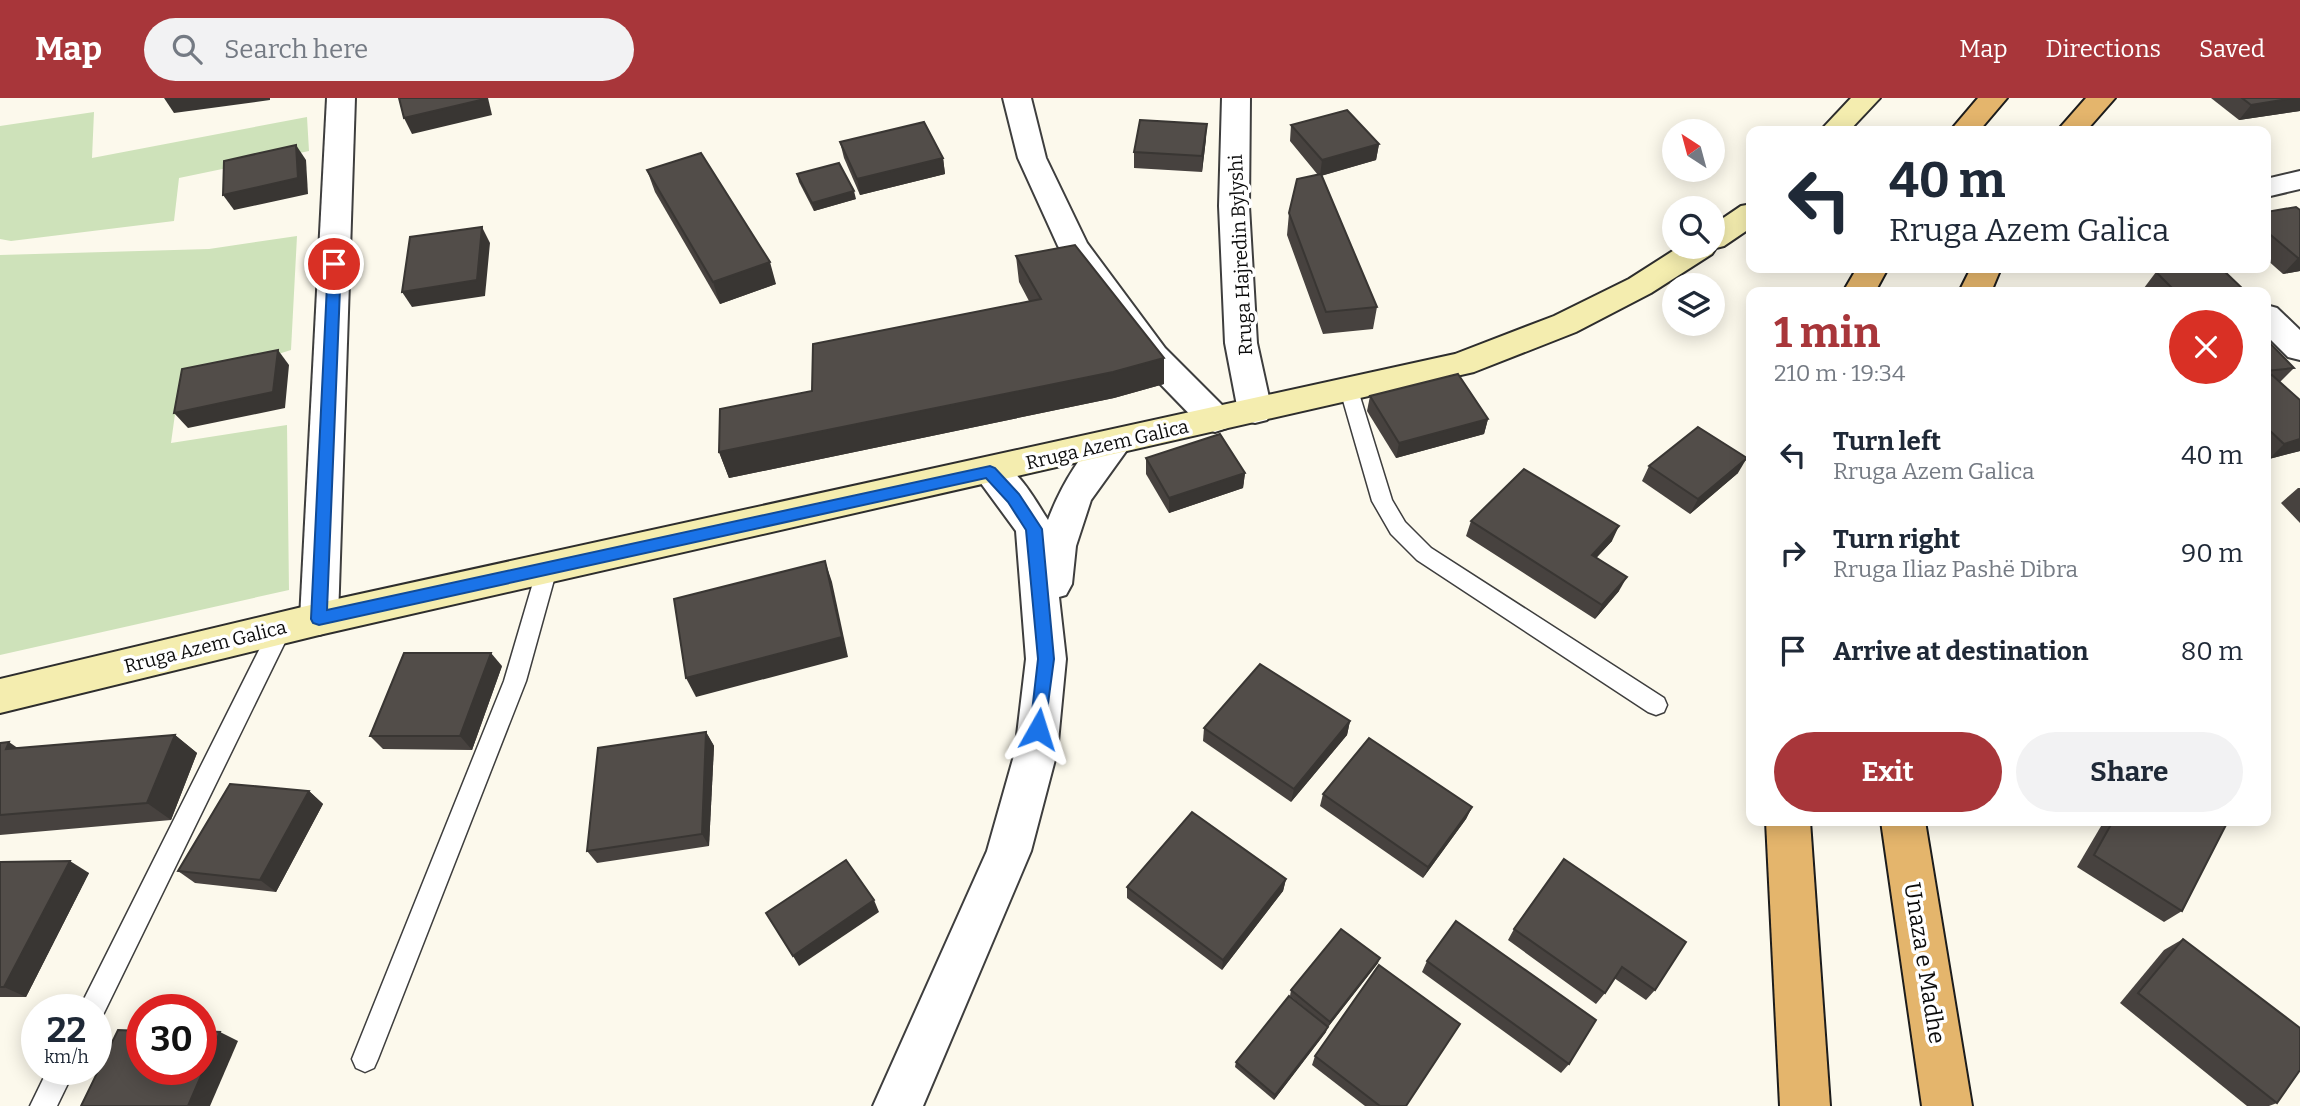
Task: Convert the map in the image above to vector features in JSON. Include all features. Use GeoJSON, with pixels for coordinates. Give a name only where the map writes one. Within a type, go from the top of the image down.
{"type":"FeatureCollection","features":[{"type":"Feature","properties":{"kind":"highway"},"geometry":{"type":"LineString","coordinates":[[1968,126],[1993,98]]}},
{"type":"Feature","properties":{"kind":"highway"},"geometry":{"type":"LineString","coordinates":[[2076,126],[2101,98]]}},
{"type":"Feature","properties":{"kind":"highway"},"geometry":{"type":"LineString","coordinates":[[1788,826],[1805,1106]]}},
{"type":"Feature","properties":{"kind":"highway","name":"Unaza e Madhe"},"geometry":{"type":"LineString","coordinates":[[1904,826],[1947,1106]]}},
{"type":"Feature","properties":{"kind":"main road"},"geometry":{"type":"LineString","coordinates":[[1839,126],[1866,98]]}},
{"type":"Feature","properties":{"kind":"main road"},"geometry":{"type":"LineString","coordinates":[[1725,231],[1746,218]]}},
{"type":"Feature","properties":{"kind":"main road","name":"Rruga Azem Galica"},"geometry":{"type":"LineString","coordinates":[[0,696],[319,619],[1462,364],[1565,324],[1640,286],[1682,259]]}},
{"type":"Feature","properties":{"kind":"street"},"geometry":{"type":"LineString","coordinates":[[319,619],[341,98]]}},
{"type":"Feature","properties":{"kind":"street"},"geometry":{"type":"LineString","coordinates":[[1017,98],[1032,158],[1073,246],[1153,356],[1215,419]]}},
{"type":"Feature","properties":{"kind":"street","name":"Rruga Hajredin Bylyshi"},"geometry":{"type":"LineString","coordinates":[[1236,98],[1234,206],[1241,343],[1255,411]]}},
{"type":"Feature","properties":{"kind":"street"},"geometry":{"type":"LineString","coordinates":[[2271,187],[2300,180]]}},
{"type":"Feature","properties":{"kind":"street"},"geometry":{"type":"LineString","coordinates":[[2271,321],[2300,349]]}},
{"type":"Feature","properties":{"kind":"street"},"geometry":{"type":"LineString","coordinates":[[898,1106],[1009,851],[1036,752],[1057,546],[1075,495],[1114,443]]}},
{"type":"Feature","properties":{"kind":"street"},"geometry":{"type":"LineString","coordinates":[[975,474],[1039,591],[1046,659]]}},
{"type":"Feature","properties":{"kind":"lane"},"geometry":{"type":"LineString","coordinates":[[1349,390],[1382,501],[1398,528],[1424,555],[1656,705]]}},
{"type":"Feature","properties":{"kind":"lane"},"geometry":{"type":"LineString","coordinates":[[365,1059],[515,681],[547,569]]}},
{"type":"Feature","properties":{"kind":"lane"},"geometry":{"type":"LineString","coordinates":[[100,994],[281,628]]}},
{"type":"Feature","properties":{"kind":"lane"},"geometry":{"type":"LineString","coordinates":[[43,1106],[54,1085]]}},
{"type":"Feature","properties":{"kind":"green space"},"geometry":{"type":"Polygon","coordinates":[[[94,112],[92,158],[307,117],[309,151],[179,178],[174,221],[11,241],[0,239],[0,126],[94,112]]]}},
{"type":"Feature","properties":{"kind":"green space"},"geometry":{"type":"Polygon","coordinates":[[[297,236],[291,350],[179,385],[171,443],[287,425],[289,590],[0,655],[0,255],[209,249],[297,236]]]}},
{"type":"Feature","properties":{"kind":"building"},"geometry":{"type":"Polygon","coordinates":[[[399,98],[485,98],[485,99],[404,118],[399,98]]]}},
{"type":"Feature","properties":{"kind":"building"},"geometry":{"type":"Polygon","coordinates":[[[2242,98],[2294,98],[2251,105],[2242,98]]]}},
{"type":"Feature","properties":{"kind":"building"},"geometry":{"type":"Polygon","coordinates":[[[1347,110],[1379,144],[1322,160],[1291,125],[1347,110]]]}},
{"type":"Feature","properties":{"kind":"building"},"geometry":{"type":"Polygon","coordinates":[[[1140,120],[1207,124],[1202,156],[1134,152],[1140,120]]]}},
{"type":"Feature","properties":{"kind":"building"},"geometry":{"type":"Polygon","coordinates":[[[924,122],[943,158],[857,179],[840,142],[924,122]]]}},
{"type":"Feature","properties":{"kind":"building"},"geometry":{"type":"Polygon","coordinates":[[[296,145],[298,178],[223,195],[224,161],[296,145]]]}},
{"type":"Feature","properties":{"kind":"building"},"geometry":{"type":"Polygon","coordinates":[[[701,153],[770,262],[713,282],[647,170],[701,153]]]}},
{"type":"Feature","properties":{"kind":"building"},"geometry":{"type":"Polygon","coordinates":[[[839,163],[854,191],[812,203],[797,174],[839,163]]]}},
{"type":"Feature","properties":{"kind":"building"},"geometry":{"type":"Polygon","coordinates":[[[1321,174],[1377,307],[1326,312],[1289,213],[1297,179],[1321,174]]]}},
{"type":"Feature","properties":{"kind":"building"},"geometry":{"type":"Polygon","coordinates":[[[2296,207],[2300,210],[2300,258],[2271,235],[2271,211],[2296,207]]]}},
{"type":"Feature","properties":{"kind":"building"},"geometry":{"type":"Polygon","coordinates":[[[482,227],[477,280],[402,292],[410,237],[482,227]]]}},
{"type":"Feature","properties":{"kind":"building"},"geometry":{"type":"Polygon","coordinates":[[[1075,245],[1164,358],[1113,372],[719,452],[720,409],[812,391],[813,344],[1041,299],[1016,256],[1075,245]]]}},
{"type":"Feature","properties":{"kind":"building"},"geometry":{"type":"Polygon","coordinates":[[[2157,273],[2226,273],[2241,287],[2171,287],[2157,273]]]}},
{"type":"Feature","properties":{"kind":"building"},"geometry":{"type":"Polygon","coordinates":[[[2271,344],[2294,368],[2271,370],[2271,344]]]}},
{"type":"Feature","properties":{"kind":"building"},"geometry":{"type":"Polygon","coordinates":[[[278,350],[273,392],[174,413],[182,369],[278,350]]]}},
{"type":"Feature","properties":{"kind":"building"},"geometry":{"type":"Polygon","coordinates":[[[1458,374],[1488,419],[1399,443],[1370,396],[1458,374]]]}},
{"type":"Feature","properties":{"kind":"building"},"geometry":{"type":"Polygon","coordinates":[[[2271,375],[2300,400],[2300,439],[2284,444],[2271,432],[2271,375]]]}},
{"type":"Feature","properties":{"kind":"building"},"geometry":{"type":"Polygon","coordinates":[[[1698,427],[1746,457],[1698,499],[1649,466],[1698,427]]]}},
{"type":"Feature","properties":{"kind":"building"},"geometry":{"type":"Polygon","coordinates":[[[1220,434],[1245,473],[1169,498],[1146,458],[1220,434]]]}},
{"type":"Feature","properties":{"kind":"building"},"geometry":{"type":"Polygon","coordinates":[[[1524,469],[1619,526],[1592,555],[1627,577],[1602,605],[1471,521],[1524,469]]]}},
{"type":"Feature","properties":{"kind":"building"},"geometry":{"type":"Polygon","coordinates":[[[825,561],[842,637],[686,678],[674,599],[825,561]]]}},
{"type":"Feature","properties":{"kind":"building"},"geometry":{"type":"Polygon","coordinates":[[[404,653],[491,653],[460,736],[370,736],[404,653]]]}},
{"type":"Feature","properties":{"kind":"building"},"geometry":{"type":"Polygon","coordinates":[[[1260,664],[1350,721],[1294,789],[1204,728],[1260,664]]]}},
{"type":"Feature","properties":{"kind":"building"},"geometry":{"type":"Polygon","coordinates":[[[706,732],[702,834],[587,851],[598,748],[706,732]]]}},
{"type":"Feature","properties":{"kind":"building"},"geometry":{"type":"Polygon","coordinates":[[[175,735],[147,803],[0,815],[0,743],[9,742],[6,749],[175,735]]]}},
{"type":"Feature","properties":{"kind":"building"},"geometry":{"type":"Polygon","coordinates":[[[1369,738],[1472,807],[1428,867],[1323,794],[1369,738]]]}},
{"type":"Feature","properties":{"kind":"building"},"geometry":{"type":"Polygon","coordinates":[[[230,784],[309,791],[260,880],[178,871],[230,784]]]}},
{"type":"Feature","properties":{"kind":"building"},"geometry":{"type":"Polygon","coordinates":[[[1192,812],[1286,879],[1223,960],[1127,887],[1192,812]]]}},
{"type":"Feature","properties":{"kind":"building"},"geometry":{"type":"Polygon","coordinates":[[[2110,826],[2225,826],[2182,911],[2094,855],[2110,826]]]}},
{"type":"Feature","properties":{"kind":"building"},"geometry":{"type":"Polygon","coordinates":[[[1564,859],[1686,942],[1655,990],[1622,967],[1605,993],[1514,929],[1564,859]]]}},
{"type":"Feature","properties":{"kind":"building"},"geometry":{"type":"Polygon","coordinates":[[[846,860],[874,900],[793,956],[766,913],[846,860]]]}},
{"type":"Feature","properties":{"kind":"building"},"geometry":{"type":"Polygon","coordinates":[[[70,861],[4,987],[0,987],[0,862],[70,861]]]}},
{"type":"Feature","properties":{"kind":"building"},"geometry":{"type":"Polygon","coordinates":[[[1456,921],[1596,1020],[1569,1064],[1427,961],[1456,921]]]}},
{"type":"Feature","properties":{"kind":"building"},"geometry":{"type":"Polygon","coordinates":[[[1341,929],[1380,958],[1330,1022],[1291,990],[1341,929]]]}},
{"type":"Feature","properties":{"kind":"building"},"geometry":{"type":"Polygon","coordinates":[[[2183,939],[2300,1028],[2300,1070],[2277,1103],[2138,993],[2183,939]]]}},
{"type":"Feature","properties":{"kind":"building"},"geometry":{"type":"Polygon","coordinates":[[[1379,965],[1460,1024],[1406,1106],[1380,1106],[1315,1056],[1379,965]]]}},
{"type":"Feature","properties":{"kind":"building"},"geometry":{"type":"Polygon","coordinates":[[[1289,996],[1328,1027],[1275,1095],[1236,1062],[1289,996]]]}},
{"type":"Feature","properties":{"kind":"building"},"geometry":{"type":"Polygon","coordinates":[[[118,1030],[126,1030],[126,1085],[197,1085],[188,1106],[81,1106],[91,1085],[112,1085],[112,1042],[118,1030]]]}},
{"type":"Feature","properties":{"kind":"route"},"geometry":{"type":"LineString","coordinates":[[334,264],[319,619],[990,471],[1014,498],[1034,529],[1046,659],[1038,729]]}}]}
